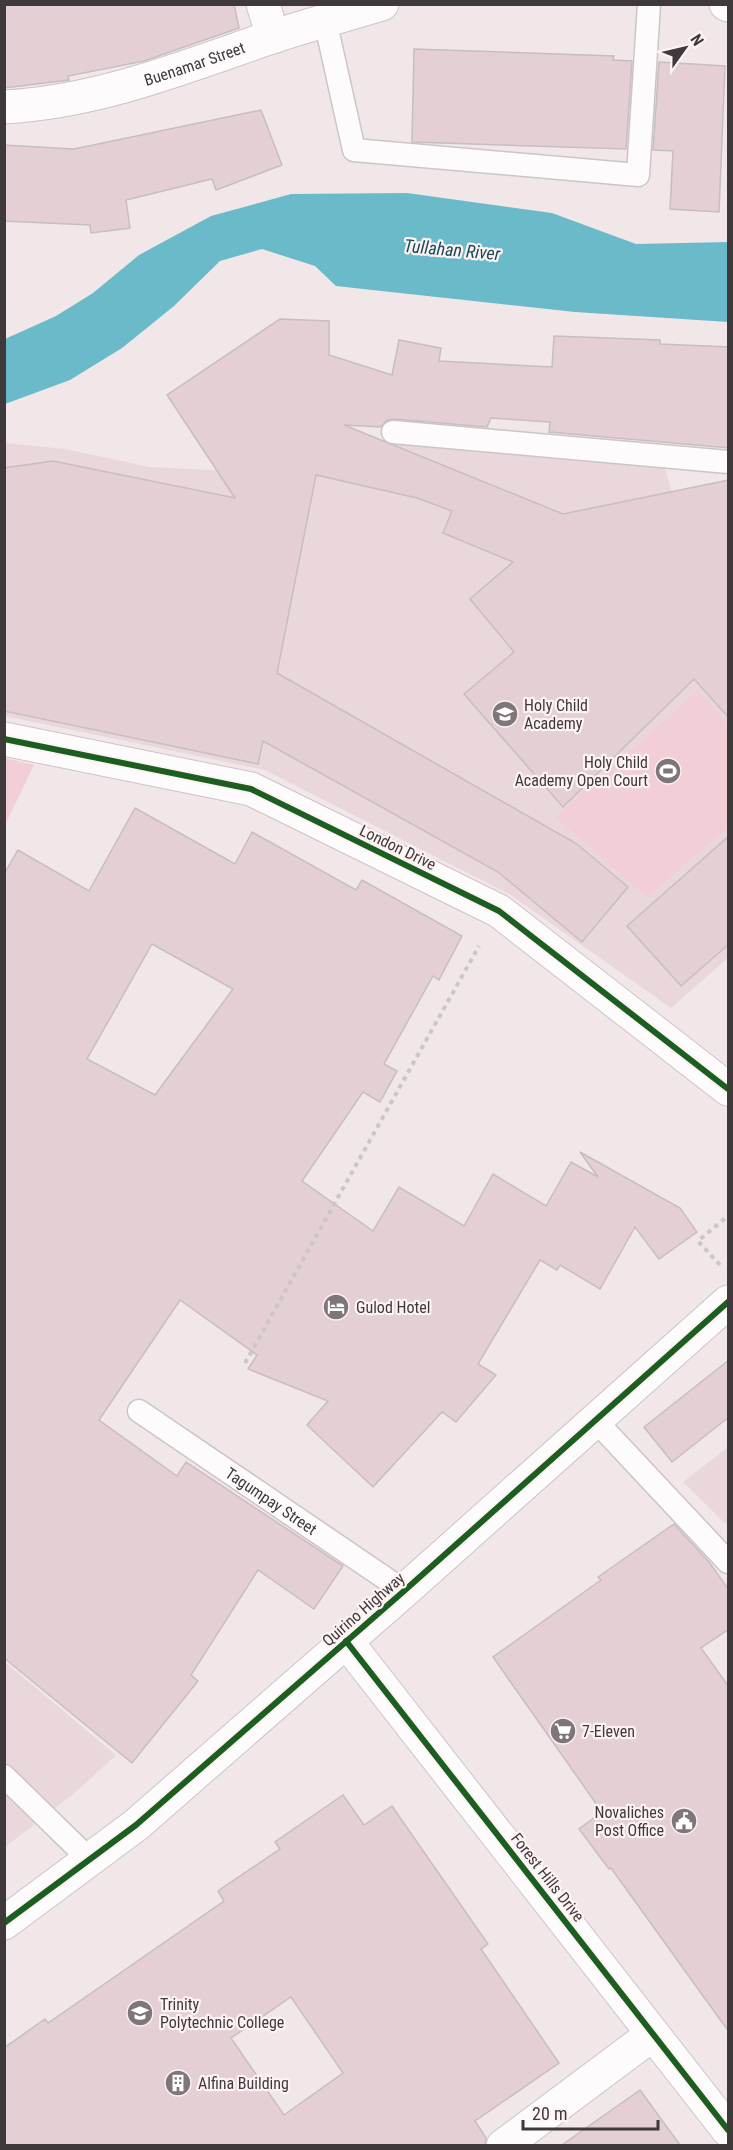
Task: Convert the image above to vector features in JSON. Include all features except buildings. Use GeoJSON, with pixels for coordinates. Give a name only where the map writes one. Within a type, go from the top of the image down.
{"type":"FeatureCollection","features":[{"type":"Feature","properties":{"kind":"street"},"geometry":{"type":"LineString","coordinates":[[263,4],[273,37]]}},
{"type":"Feature","properties":{"kind":"street","name":"Buenamar Street"},"geometry":{"type":"LineString","coordinates":[[4,107],[47,105],[135,85],[273,37],[382,4]]}},
{"type":"Feature","properties":{"kind":"street","name":"London Drive"},"geometry":{"type":"LineString","coordinates":[[4,739],[251,789],[498,911],[729,1089]]}},
{"type":"Feature","properties":{"kind":"street","name":"Quirino Highway"},"geometry":{"type":"LineString","coordinates":[[4,1923],[91,1861],[136,1825],[729,1302]]}},
{"type":"Feature","properties":{"kind":"street","name":"Forest Hills Drive"},"geometry":{"type":"LineString","coordinates":[[346,1641],[729,2130]]}},
{"type":"Feature","properties":{"kind":"street"},"geometry":{"type":"LineString","coordinates":[[503,2145],[653,2034]]}},
{"type":"Feature","properties":{"kind":"lane"},"geometry":{"type":"LineString","coordinates":[[325,20],[354,150],[638,175],[649,4]]}},
{"type":"Feature","properties":{"kind":"lane"},"geometry":{"type":"LineString","coordinates":[[393,432],[729,462]]}},
{"type":"Feature","properties":{"kind":"lane","name":"Tagumpay Street"},"geometry":{"type":"LineString","coordinates":[[139,1411],[404,1591]]}},
{"type":"Feature","properties":{"kind":"lane"},"geometry":{"type":"LineString","coordinates":[[595,1420],[729,1562]]}},
{"type":"Feature","properties":{"kind":"lane"},"geometry":{"type":"LineString","coordinates":[[4,1776],[91,1861]]}},
{"type":"Feature","properties":{"kind":"path"},"geometry":{"type":"LineString","coordinates":[[245,1363],[498,911]]}},
{"type":"Feature","properties":{"kind":"path"},"geometry":{"type":"LineString","coordinates":[[721,1266],[698,1240],[729,1216]]}},
{"type":"Feature","properties":{"kind":"shaded area","name":"Holy Child Academy"},"geometry":{"type":"Polygon","coordinates":[[[367,441],[662,458],[716,644],[728,658],[728,958],[671,1008],[509,894],[265,770],[5,716],[5,443],[65,449],[150,467],[335,476],[367,441]]]}},
{"type":"Feature","properties":{"kind":"shaded area","name":"Holy Child Academy Open Court"},"geometry":{"type":"Polygon","coordinates":[[[698,691],[728,725],[728,827],[647,897],[556,817],[698,691]]]}},
{"type":"Feature","properties":{"kind":"shaded area"},"geometry":{"type":"Polygon","coordinates":[[[4,758],[34,765],[5,825],[4,758]]]}},
{"type":"Feature","properties":{"kind":"shaded area"},"geometry":{"type":"Polygon","coordinates":[[[728,1447],[728,1526],[683,1482],[728,1447]]]}},
{"type":"Feature","properties":{"kind":"shaded area"},"geometry":{"type":"Polygon","coordinates":[[[5,1662],[116,1755],[77,1791],[5,1847],[5,1662]]]}},
{"type":"Feature","properties":{"kind":"water","name":"Tullahan River"},"geometry":{"type":"Polygon","coordinates":[[[407,193],[552,213],[636,244],[728,242],[728,322],[575,312],[336,286],[315,266],[262,249],[220,261],[174,306],[122,348],[70,380],[5,404],[5,339],[56,316],[93,293],[139,255],[211,216],[291,194],[407,193]]]}},
{"type":"Feature","properties":{"kind":"cycle path"},"geometry":{"type":"LineString","coordinates":[[4,739],[251,789],[499,911],[728,1089]]}},
{"type":"Feature","properties":{"kind":"cycle path"},"geometry":{"type":"LineString","coordinates":[[4,1923],[136,1825],[404,1591],[728,1302]]}},
{"type":"Feature","properties":{"kind":"cycle path"},"geometry":{"type":"LineString","coordinates":[[346,1641],[728,2130]]}},
{"type":"Feature","properties":{"kind":"place","name":"Holy Child Academy"},"geometry":{"type":"Point","coordinates":[505,714]}},
{"type":"Feature","properties":{"kind":"place","name":"Holy Child Academy Open Court"},"geometry":{"type":"Point","coordinates":[668,771]}},
{"type":"Feature","properties":{"kind":"place","name":"Gulod Hotel"},"geometry":{"type":"Point","coordinates":[336,1307]}},
{"type":"Feature","properties":{"kind":"place","name":"7-Eleven"},"geometry":{"type":"Point","coordinates":[563,1731]}},
{"type":"Feature","properties":{"kind":"place","name":"Novaliches Post Office"},"geometry":{"type":"Point","coordinates":[684,1821]}},
{"type":"Feature","properties":{"kind":"place","name":"Trinity Polytechnic College"},"geometry":{"type":"Point","coordinates":[140,2013]}},
{"type":"Feature","properties":{"kind":"place","name":"Alfina Building"},"geometry":{"type":"Point","coordinates":[178,2083]}}]}
